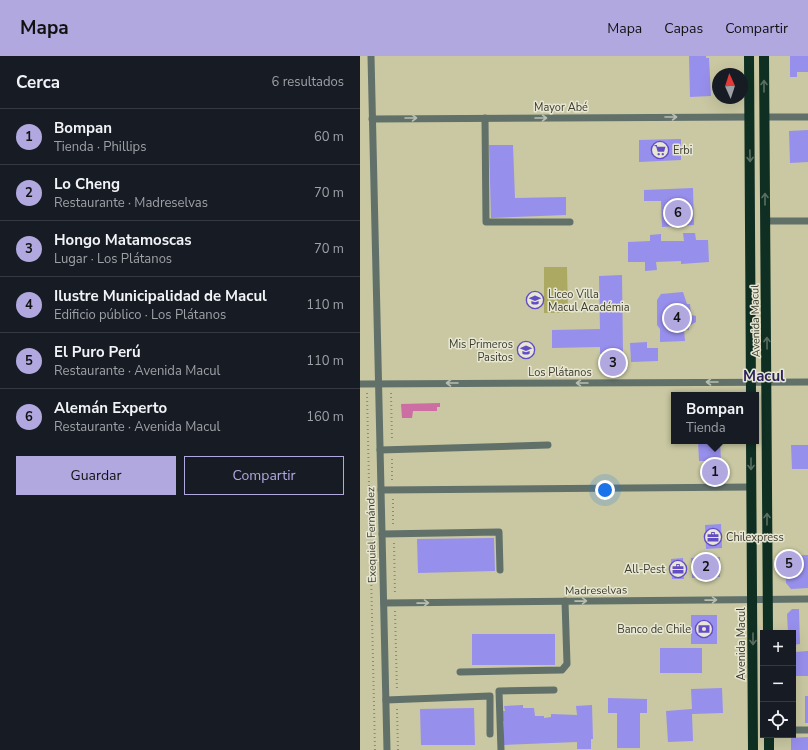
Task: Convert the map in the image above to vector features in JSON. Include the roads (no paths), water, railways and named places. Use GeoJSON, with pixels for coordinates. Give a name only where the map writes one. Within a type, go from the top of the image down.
{"type":"FeatureCollection","features":[{"type":"Feature","properties":{"kind":"main road","name":"Avenida Macul"},"geometry":{"type":"LineString","coordinates":[[748,56],[751,392]]}},
{"type":"Feature","properties":{"kind":"main road","name":"Avenida Macul"},"geometry":{"type":"LineString","coordinates":[[764,56],[768,630]]}},
{"type":"Feature","properties":{"kind":"main road","name":"Avenida Macul"},"geometry":{"type":"LineString","coordinates":[[751,444],[753,750]]}},
{"type":"Feature","properties":{"kind":"main road"},"geometry":{"type":"LineString","coordinates":[[769,738],[769,750]]}},
{"type":"Feature","properties":{"kind":"street","name":"Exequiel Fernández"},"geometry":{"type":"LineString","coordinates":[[371,56],[387,750]]}},
{"type":"Feature","properties":{"kind":"street","name":"Mayor Abé"},"geometry":{"type":"LineString","coordinates":[[372,118],[749,116]]}},
{"type":"Feature","properties":{"kind":"street"},"geometry":{"type":"LineString","coordinates":[[764,117],[808,117]]}},
{"type":"Feature","properties":{"kind":"street"},"geometry":{"type":"LineString","coordinates":[[485,118],[486,222],[570,222]]}},
{"type":"Feature","properties":{"kind":"street"},"geometry":{"type":"LineString","coordinates":[[765,221],[808,221]]}},
{"type":"Feature","properties":{"kind":"street","name":"Los Plátanos"},"geometry":{"type":"LineString","coordinates":[[363,384],[808,382]]}},
{"type":"Feature","properties":{"kind":"street"},"geometry":{"type":"LineString","coordinates":[[380,450],[548,445]]}},
{"type":"Feature","properties":{"kind":"street"},"geometry":{"type":"LineString","coordinates":[[381,490],[751,487]]}},
{"type":"Feature","properties":{"kind":"street"},"geometry":{"type":"LineString","coordinates":[[382,534],[499,532],[500,570]]}},
{"type":"Feature","properties":{"kind":"street","name":"Madreselvas"},"geometry":{"type":"LineString","coordinates":[[384,603],[808,600]]}},
{"type":"Feature","properties":{"kind":"street"},"geometry":{"type":"LineString","coordinates":[[460,672],[562,670],[566,664],[565,601]]}},
{"type":"Feature","properties":{"kind":"street"},"geometry":{"type":"LineString","coordinates":[[501,750],[499,691],[554,690]]}},
{"type":"Feature","properties":{"kind":"street"},"geometry":{"type":"LineString","coordinates":[[386,700],[490,696],[490,734]]}},
{"type":"Feature","properties":{"kind":"street"},"geometry":{"type":"LineString","coordinates":[[796,730],[808,730]]}},
{"type":"Feature","properties":{"kind":"place","name":"Erbi"},"geometry":{"type":"Point","coordinates":[660,150]}},
{"type":"Feature","properties":{"kind":"place","name":"Alemán Experto"},"geometry":{"type":"Point","coordinates":[678,213]}},
{"type":"Feature","properties":{"kind":"place","name":"Liceo Villa Macul Académia"},"geometry":{"type":"Point","coordinates":[535,300]}},
{"type":"Feature","properties":{"kind":"place","name":"Ilustre Municipalidad de Macul"},"geometry":{"type":"Point","coordinates":[677,318]}},
{"type":"Feature","properties":{"kind":"place","name":"Mis Primeros Pasitos"},"geometry":{"type":"Point","coordinates":[526,350]}},
{"type":"Feature","properties":{"kind":"place","name":"Hongo Matamoscas"},"geometry":{"type":"Point","coordinates":[613,363]}},
{"type":"Feature","properties":{"kind":"place","name":"Bompan"},"geometry":{"type":"Point","coordinates":[715,472]}},
{"type":"Feature","properties":{"kind":"place","name":"Chilexpress"},"geometry":{"type":"Point","coordinates":[713,537]}},
{"type":"Feature","properties":{"kind":"place","name":"El Puro Perú"},"geometry":{"type":"Point","coordinates":[789,564]}},
{"type":"Feature","properties":{"kind":"place","name":"Lo Cheng"},"geometry":{"type":"Point","coordinates":[706,567]}},
{"type":"Feature","properties":{"kind":"place","name":"All-Pest"},"geometry":{"type":"Point","coordinates":[678,569]}},
{"type":"Feature","properties":{"kind":"place","name":"Banco de Chile"},"geometry":{"type":"Point","coordinates":[704,629]}},
{"type":"Feature","properties":{"kind":"district","name":"Macul"},"geometry":{"type":"Point","coordinates":[764,376]}}]}
